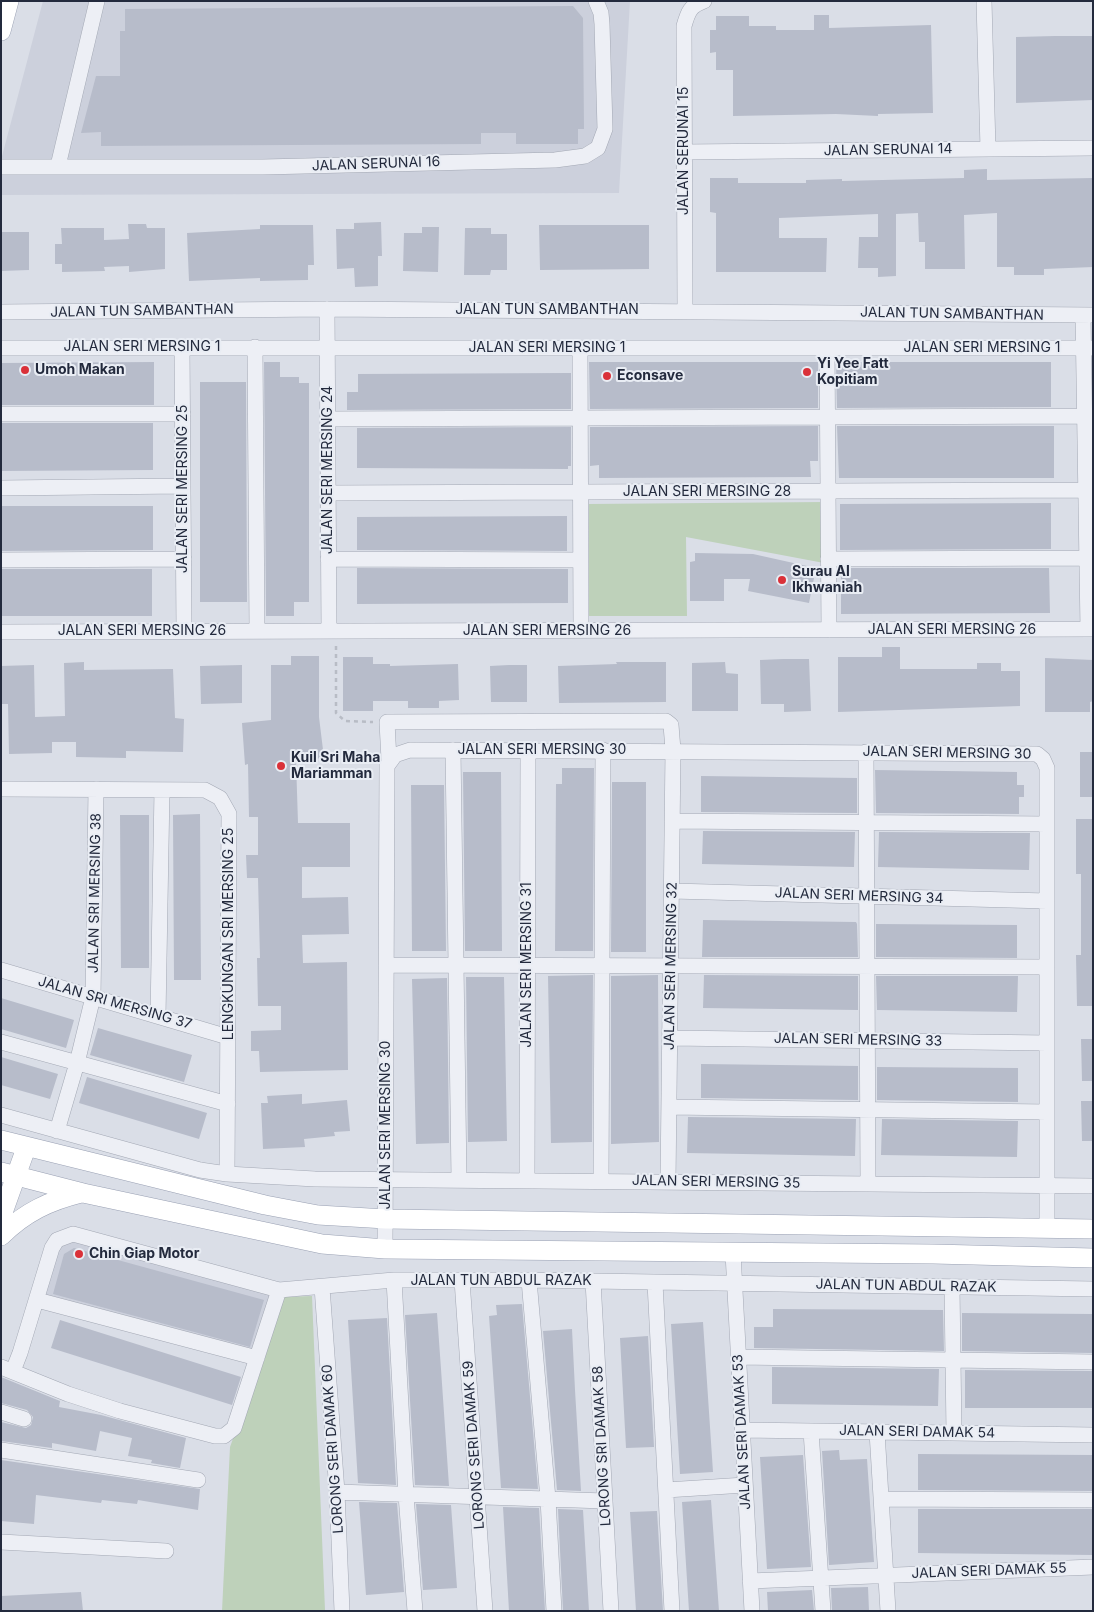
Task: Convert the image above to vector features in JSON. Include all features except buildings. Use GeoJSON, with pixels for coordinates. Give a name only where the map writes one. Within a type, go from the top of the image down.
{"type":"FeatureCollection","features":[{"type":"Feature","properties":{"kind":"main road"},"geometry":{"type":"LineString","coordinates":[[1,31],[9,1]]}},
{"type":"Feature","properties":{"kind":"main road"},"geometry":{"type":"LineString","coordinates":[[1,1140],[26,1148],[318,1215],[386,1219],[1093,1229]]}},
{"type":"Feature","properties":{"kind":"main road"},"geometry":{"type":"LineString","coordinates":[[1,1218],[9,1174],[26,1148]]}},
{"type":"Feature","properties":{"kind":"main road"},"geometry":{"type":"LineString","coordinates":[[9,1174],[82,1193],[322,1244],[385,1249],[933,1254],[1093,1258]]}},
{"type":"Feature","properties":{"kind":"main road"},"geometry":{"type":"LineString","coordinates":[[1,1236],[20,1218],[45,1204],[82,1193]]}},
{"type":"Feature","properties":{"kind":"main road"},"geometry":{"type":"LineString","coordinates":[[885,1226],[893,1239],[933,1254]]}},
{"type":"Feature","properties":{"kind":"street"},"geometry":{"type":"LineString","coordinates":[[58,166],[98,1]]}},
{"type":"Feature","properties":{"kind":"street","name":"JALAN SERUNAI 15"},"geometry":{"type":"LineString","coordinates":[[685,311],[684,26],[688,12],[693,5],[704,1]]}},
{"type":"Feature","properties":{"kind":"street"},"geometry":{"type":"LineString","coordinates":[[984,1],[988,149]]}},
{"type":"Feature","properties":{"kind":"street","name":"JALAN SERUNAI 16"},"geometry":{"type":"LineString","coordinates":[[1,167],[263,167],[555,160],[585,156],[598,148],[605,129],[602,24],[599,2]]}},
{"type":"Feature","properties":{"kind":"street","name":"JALAN SERUNAI 14"},"geometry":{"type":"LineString","coordinates":[[684,152],[1093,148]]}},
{"type":"Feature","properties":{"kind":"street","name":"JALAN TUN SAMBANTHAN"},"geometry":{"type":"LineString","coordinates":[[1,312],[327,309],[685,311],[1086,332]]}},
{"type":"Feature","properties":{"kind":"street","name":"JALAN SERI MERSING 24"},"geometry":{"type":"LineString","coordinates":[[327,309],[328,559],[332,631]]}},
{"type":"Feature","properties":{"kind":"street"},"geometry":{"type":"LineString","coordinates":[[1086,332],[1084,416],[1090,630]]}},
{"type":"Feature","properties":{"kind":"street","name":"JALAN SERI MERSING 1"},"geometry":{"type":"LineString","coordinates":[[1,348],[255,347],[327,336],[580,348],[827,348],[1086,332]]}},
{"type":"Feature","properties":{"kind":"street","name":"JALAN SERI MERSING 25"},"geometry":{"type":"LineString","coordinates":[[182,347],[184,631]]}},
{"type":"Feature","properties":{"kind":"street"},"geometry":{"type":"LineString","coordinates":[[255,347],[257,631]]}},
{"type":"Feature","properties":{"kind":"street"},"geometry":{"type":"LineString","coordinates":[[580,348],[581,630]]}},
{"type":"Feature","properties":{"kind":"street"},"geometry":{"type":"LineString","coordinates":[[827,348],[828,630]]}},
{"type":"Feature","properties":{"kind":"street"},"geometry":{"type":"LineString","coordinates":[[1,414],[183,414]]}},
{"type":"Feature","properties":{"kind":"street"},"geometry":{"type":"LineString","coordinates":[[328,420],[1084,416]]}},
{"type":"Feature","properties":{"kind":"street"},"geometry":{"type":"LineString","coordinates":[[1,488],[183,486]]}},
{"type":"Feature","properties":{"kind":"street","name":"JALAN SERI MERSING 28"},"geometry":{"type":"LineString","coordinates":[[328,494],[1086,490]]}},
{"type":"Feature","properties":{"kind":"street"},"geometry":{"type":"LineString","coordinates":[[828,559],[1087,558]]}},
{"type":"Feature","properties":{"kind":"street"},"geometry":{"type":"LineString","coordinates":[[1,560],[184,559]]}},
{"type":"Feature","properties":{"kind":"street"},"geometry":{"type":"LineString","coordinates":[[328,559],[580,560]]}},
{"type":"Feature","properties":{"kind":"street","name":"JALAN SERI MERSING 26"},"geometry":{"type":"LineString","coordinates":[[1,632],[1090,630]]}},
{"type":"Feature","properties":{"kind":"street","name":"JALAN SERI MERSING 32"},"geometry":{"type":"LineString","coordinates":[[387,722],[666,721],[670,725],[673,732],[673,750],[668,1182]]}},
{"type":"Feature","properties":{"kind":"street","name":"JALAN SERI MERSING 30"},"geometry":{"type":"LineString","coordinates":[[385,1249],[387,766],[389,760],[387,722]]}},
{"type":"Feature","properties":{"kind":"street","name":"JALAN SERI MERSING 30"},"geometry":{"type":"LineString","coordinates":[[389,760],[394,755],[410,750],[673,750],[1037,754],[1043,759],[1047,768],[1047,1228]]}},
{"type":"Feature","properties":{"kind":"street"},"geometry":{"type":"LineString","coordinates":[[453,750],[459,1179]]}},
{"type":"Feature","properties":{"kind":"street","name":"JALAN SERI MERSING 31"},"geometry":{"type":"LineString","coordinates":[[527,1180],[528,750]]}},
{"type":"Feature","properties":{"kind":"street"},"geometry":{"type":"LineString","coordinates":[[601,1181],[603,750]]}},
{"type":"Feature","properties":{"kind":"street"},"geometry":{"type":"LineString","coordinates":[[866,752],[868,1183]]}},
{"type":"Feature","properties":{"kind":"street","name":"LENGKUNGAN SRI MERSING 25"},"geometry":{"type":"LineString","coordinates":[[1,789],[205,790],[220,798],[229,814],[227,1174]]}},
{"type":"Feature","properties":{"kind":"street","name":"JALAN SRI MERSING 38"},"geometry":{"type":"LineString","coordinates":[[57,1131],[77,1063],[93,997],[96,789]]}},
{"type":"Feature","properties":{"kind":"street"},"geometry":{"type":"LineString","coordinates":[[158,1016],[162,790]]}},
{"type":"Feature","properties":{"kind":"street"},"geometry":{"type":"LineString","coordinates":[[672,821],[1047,824]]}},
{"type":"Feature","properties":{"kind":"street","name":"JALAN SERI MERSING 34"},"geometry":{"type":"LineString","coordinates":[[672,890],[1047,900]]}},
{"type":"Feature","properties":{"kind":"street"},"geometry":{"type":"LineString","coordinates":[[386,965],[1047,967]]}},
{"type":"Feature","properties":{"kind":"street","name":"JALAN SRI MERSING 37"},"geometry":{"type":"LineString","coordinates":[[1,970],[228,1037]]}},
{"type":"Feature","properties":{"kind":"street","name":"JALAN SERI MERSING 33"},"geometry":{"type":"LineString","coordinates":[[670,1038],[1047,1043]]}},
{"type":"Feature","properties":{"kind":"street"},"geometry":{"type":"LineString","coordinates":[[1,1042],[228,1104]]}},
{"type":"Feature","properties":{"kind":"street"},"geometry":{"type":"LineString","coordinates":[[669,1107],[1047,1112]]}},
{"type":"Feature","properties":{"kind":"street"},"geometry":{"type":"LineString","coordinates":[[1,1115],[200,1170],[227,1174],[386,1179]]}},
{"type":"Feature","properties":{"kind":"street","name":"JALAN SERI MERSING 35"},"geometry":{"type":"LineString","coordinates":[[386,1179],[1093,1186]]}},
{"type":"Feature","properties":{"kind":"street","name":"JALAN TUN ABDUL RAZAK"},"geometry":{"type":"LineString","coordinates":[[7,1369],[37,1300],[52,1248],[57,1240],[72,1234],[279,1290],[322,1288],[394,1280],[529,1280],[1093,1289]]}},
{"type":"Feature","properties":{"kind":"street","name":"JALAN SERI DAMAK 53"},"geometry":{"type":"LineString","coordinates":[[733,1253],[752,1611]]}},
{"type":"Feature","properties":{"kind":"street"},"geometry":{"type":"LineString","coordinates":[[394,1280],[406,1495],[415,1611]]}},
{"type":"Feature","properties":{"kind":"street","name":"LORONG SERI DAMAK 59"},"geometry":{"type":"LineString","coordinates":[[462,1280],[485,1611]]}},
{"type":"Feature","properties":{"kind":"street"},"geometry":{"type":"LineString","coordinates":[[529,1280],[548,1499],[554,1611]]}},
{"type":"Feature","properties":{"kind":"street","name":"LORONG SRI DAMAK 58"},"geometry":{"type":"LineString","coordinates":[[593,1281],[611,1611]]}},
{"type":"Feature","properties":{"kind":"street"},"geometry":{"type":"LineString","coordinates":[[655,1282],[672,1611]]}},
{"type":"Feature","properties":{"kind":"street"},"geometry":{"type":"LineString","coordinates":[[952,1287],[954,1433]]}},
{"type":"Feature","properties":{"kind":"street","name":"LORONG SERI DAMAK 60"},"geometry":{"type":"LineString","coordinates":[[322,1288],[337,1492],[342,1611]]}},
{"type":"Feature","properties":{"kind":"street"},"geometry":{"type":"LineString","coordinates":[[7,1369],[60,1392],[120,1411],[215,1436],[224,1436],[234,1428],[279,1290]]}},
{"type":"Feature","properties":{"kind":"street"},"geometry":{"type":"LineString","coordinates":[[37,1300],[257,1358]]}},
{"type":"Feature","properties":{"kind":"street"},"geometry":{"type":"LineString","coordinates":[[738,1357],[1093,1362]]}},
{"type":"Feature","properties":{"kind":"street"},"geometry":{"type":"LineString","coordinates":[[1,1412],[24,1419]]}},
{"type":"Feature","properties":{"kind":"street","name":"JALAN SERI DAMAK 54"},"geometry":{"type":"LineString","coordinates":[[742,1430],[1093,1435]]}},
{"type":"Feature","properties":{"kind":"street"},"geometry":{"type":"LineString","coordinates":[[811,1431],[823,1611]]}},
{"type":"Feature","properties":{"kind":"street"},"geometry":{"type":"LineString","coordinates":[[877,1432],[888,1611]]}},
{"type":"Feature","properties":{"kind":"street"},"geometry":{"type":"LineString","coordinates":[[1,1450],[198,1480]]}},
{"type":"Feature","properties":{"kind":"street"},"geometry":{"type":"LineString","coordinates":[[666,1490],[745,1485]]}},
{"type":"Feature","properties":{"kind":"street"},"geometry":{"type":"LineString","coordinates":[[337,1492],[605,1501]]}},
{"type":"Feature","properties":{"kind":"street"},"geometry":{"type":"LineString","coordinates":[[881,1499],[1093,1500]]}},
{"type":"Feature","properties":{"kind":"street"},"geometry":{"type":"LineString","coordinates":[[1,1542],[166,1552]]}},
{"type":"Feature","properties":{"kind":"street","name":"JALAN SERI DAMAK 55"},"geometry":{"type":"LineString","coordinates":[[750,1581],[1093,1567]]}},
{"type":"Feature","properties":{"kind":"path"},"geometry":{"type":"LineString","coordinates":[[332,631],[336,713],[345,721],[387,722]]}},
{"type":"Feature","properties":{"kind":"shaded area"},"geometry":{"type":"Polygon","coordinates":[[[43,1],[630,1],[619,193],[1,195],[1,160],[43,1]]]}},
{"type":"Feature","properties":{"kind":"shaded area"},"geometry":{"type":"Polygon","coordinates":[[[73,1240],[273,1295],[253,1353],[44,1298],[60,1244],[73,1240]]]}},
{"type":"Feature","properties":{"kind":"green space"},"geometry":{"type":"Polygon","coordinates":[[[824,502],[824,563],[686,537],[687,616],[589,616],[589,504],[824,502]]]}},
{"type":"Feature","properties":{"kind":"green space"},"geometry":{"type":"Polygon","coordinates":[[[312,1296],[325,1610],[222,1611],[230,1447],[284,1297],[312,1296]]]}},
{"type":"Feature","properties":{"kind":"place","name":"Umoh Makan"},"geometry":{"type":"Point","coordinates":[25,370]}},
{"type":"Feature","properties":{"kind":"place","name":"Yi Yee Fatt Kopitiam"},"geometry":{"type":"Point","coordinates":[807,372]}},
{"type":"Feature","properties":{"kind":"place","name":"Econsave"},"geometry":{"type":"Point","coordinates":[607,376]}},
{"type":"Feature","properties":{"kind":"place","name":"Surau Al Ikhwaniah"},"geometry":{"type":"Point","coordinates":[782,580]}},
{"type":"Feature","properties":{"kind":"place","name":"Kuil Sri Maha Mariamman"},"geometry":{"type":"Point","coordinates":[281,766]}},
{"type":"Feature","properties":{"kind":"place","name":"Chin Giap Motor"},"geometry":{"type":"Point","coordinates":[79,1254]}}]}
